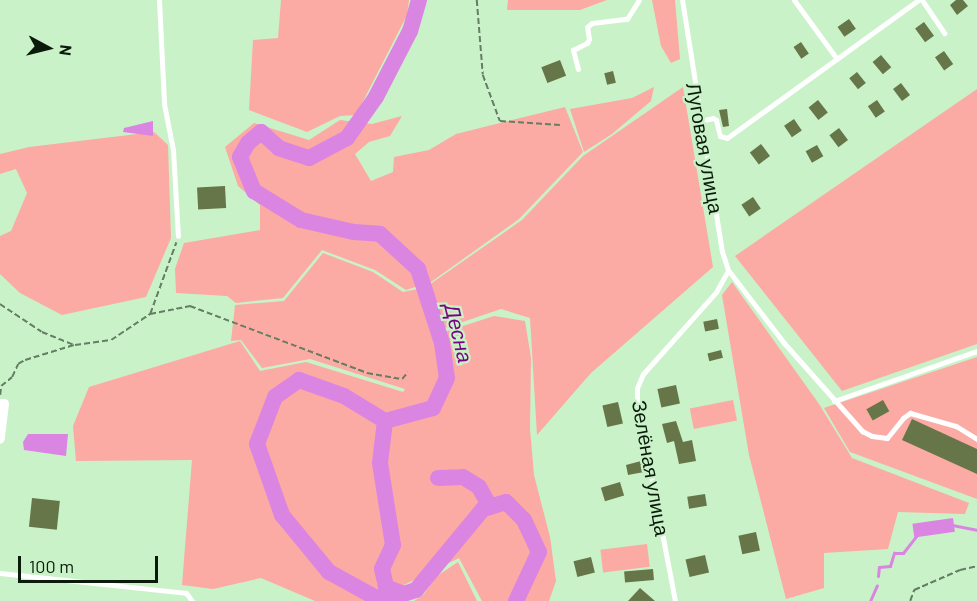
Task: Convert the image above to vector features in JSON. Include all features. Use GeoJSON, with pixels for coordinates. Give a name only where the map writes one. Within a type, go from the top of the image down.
{"type":"FeatureCollection","features":[{"type":"Feature","properties":{"kind":"street"},"geometry":{"type":"LineString","coordinates":[[0,404],[4,404],[0,439]]}},
{"type":"Feature","properties":{"kind":"lane"},"geometry":{"type":"LineString","coordinates":[[159,0],[164,104],[173,150],[178,236]]}},
{"type":"Feature","properties":{"kind":"lane"},"geometry":{"type":"LineString","coordinates":[[579,69],[573,50],[587,43],[589,39],[587,27],[592,23],[627,19],[639,0]]}},
{"type":"Feature","properties":{"kind":"lane","name":"Луговая улица"},"geometry":{"type":"LineString","coordinates":[[682,0],[722,252],[728,270]]}},
{"type":"Feature","properties":{"kind":"lane"},"geometry":{"type":"LineString","coordinates":[[794,0],[837,59]]}},
{"type":"Feature","properties":{"kind":"lane"},"geometry":{"type":"LineString","coordinates":[[700,121],[713,118],[716,120],[720,136],[727,138],[920,0],[944,33]]}},
{"type":"Feature","properties":{"kind":"lane"},"geometry":{"type":"LineString","coordinates":[[728,270],[834,401],[862,431],[872,436],[887,438],[910,413],[956,426],[977,439]]}},
{"type":"Feature","properties":{"kind":"lane","name":"Зелёная улица"},"geometry":{"type":"LineString","coordinates":[[675,601],[637,387],[643,374],[716,292],[728,270]]}},
{"type":"Feature","properties":{"kind":"lane"},"geometry":{"type":"LineString","coordinates":[[834,401],[977,351]]}},
{"type":"Feature","properties":{"kind":"lane"},"geometry":{"type":"LineString","coordinates":[[0,573],[186,593],[192,601]]}},
{"type":"Feature","properties":{"kind":"path"},"geometry":{"type":"LineString","coordinates":[[477,0],[483,75],[500,121],[560,125]]}},
{"type":"Feature","properties":{"kind":"path"},"geometry":{"type":"LineString","coordinates":[[150,314],[178,236]]}},
{"type":"Feature","properties":{"kind":"path"},"geometry":{"type":"LineString","coordinates":[[0,304],[42,332],[75,345]]}},
{"type":"Feature","properties":{"kind":"path"},"geometry":{"type":"LineString","coordinates":[[0,395],[0,386],[25,360],[75,345],[111,340],[150,314],[190,306],[367,373],[388,379],[402,379],[408,372]]}},
{"type":"Feature","properties":{"kind":"path"},"geometry":{"type":"LineString","coordinates":[[910,601],[914,590],[960,570],[977,566]]}},
{"type":"Feature","properties":{"kind":"shaded area"},"geometry":{"type":"Polygon","coordinates":[[[281,0],[409,0],[407,15],[356,115],[340,116],[307,132],[249,110],[253,40],[278,38],[281,0]]]}},
{"type":"Feature","properties":{"kind":"shaded area"},"geometry":{"type":"Polygon","coordinates":[[[508,0],[607,0],[580,10],[507,10],[508,0]]]}},
{"type":"Feature","properties":{"kind":"shaded area"},"geometry":{"type":"Polygon","coordinates":[[[652,0],[675,0],[680,59],[671,63],[661,46],[652,0]]]}},
{"type":"Feature","properties":{"kind":"shaded area"},"geometry":{"type":"Polygon","coordinates":[[[654,87],[651,101],[612,134],[584,152],[570,109],[632,98],[654,87]]]}},
{"type":"Feature","properties":{"kind":"shaded area"},"geometry":{"type":"Polygon","coordinates":[[[683,87],[713,267],[591,373],[537,435],[530,318],[501,309],[442,329],[429,285],[522,220],[583,156],[683,87]]]}},
{"type":"Feature","properties":{"kind":"shaded area"},"geometry":{"type":"Polygon","coordinates":[[[977,89],[977,344],[842,391],[735,256],[977,89]]]}},
{"type":"Feature","properties":{"kind":"shaded area"},"geometry":{"type":"Polygon","coordinates":[[[565,107],[583,152],[519,219],[431,282],[406,290],[375,270],[322,250],[283,298],[236,303],[227,296],[176,293],[175,269],[184,243],[260,230],[260,205],[238,186],[225,147],[254,123],[309,140],[340,120],[372,124],[402,116],[390,136],[369,142],[355,154],[371,181],[393,172],[394,157],[429,150],[456,134],[565,107]]]}},
{"type":"Feature","properties":{"kind":"shaded area"},"geometry":{"type":"Polygon","coordinates":[[[153,121],[153,136],[123,132],[124,128],[153,121]]]}},
{"type":"Feature","properties":{"kind":"shaded area"},"geometry":{"type":"Polygon","coordinates":[[[154,132],[168,145],[171,238],[146,297],[62,315],[20,293],[0,274],[0,236],[11,231],[27,193],[16,169],[0,174],[0,154],[29,147],[154,132]]]}},
{"type":"Feature","properties":{"kind":"shaded area"},"geometry":{"type":"Polygon","coordinates":[[[323,253],[373,272],[403,292],[418,289],[435,335],[494,316],[525,321],[531,358],[530,429],[534,475],[550,537],[556,581],[549,601],[482,601],[459,558],[402,586],[391,601],[315,601],[261,578],[213,589],[182,585],[192,460],[76,461],[73,426],[89,387],[240,341],[260,371],[306,362],[403,392],[405,389],[310,359],[262,368],[241,340],[231,341],[235,305],[284,301],[323,253]]]}},
{"type":"Feature","properties":{"kind":"shaded area"},"geometry":{"type":"Polygon","coordinates":[[[732,282],[819,404],[852,458],[969,503],[965,514],[898,512],[888,549],[824,553],[824,588],[786,599],[749,455],[722,295],[732,282]]]}},
{"type":"Feature","properties":{"kind":"shaded area"},"geometry":{"type":"Polygon","coordinates":[[[977,357],[977,499],[850,452],[824,408],[977,357]]]}},
{"type":"Feature","properties":{"kind":"shaded area"},"geometry":{"type":"Polygon","coordinates":[[[733,400],[737,421],[694,429],[690,408],[733,400]]]}},
{"type":"Feature","properties":{"kind":"shaded area"},"geometry":{"type":"Polygon","coordinates":[[[28,434],[68,434],[66,456],[24,450],[23,442],[28,434]]]}},
{"type":"Feature","properties":{"kind":"shaded area"},"geometry":{"type":"Polygon","coordinates":[[[953,518],[955,532],[914,538],[912,524],[953,518]]]}},
{"type":"Feature","properties":{"kind":"shaded area"},"geometry":{"type":"Polygon","coordinates":[[[647,544],[650,567],[603,573],[600,550],[647,544]]]}},
{"type":"Feature","properties":{"kind":"shaded area"},"geometry":{"type":"Polygon","coordinates":[[[458,562],[477,601],[414,601],[423,595],[437,576],[458,562]]]}},
{"type":"Feature","properties":{"kind":"building"},"geometry":{"type":"Polygon","coordinates":[[[956,0],[963,0],[968,6],[957,15],[950,5],[956,0]]]}},
{"type":"Feature","properties":{"kind":"building"},"geometry":{"type":"Polygon","coordinates":[[[849,19],[856,29],[844,37],[838,27],[849,19]]]}},
{"type":"Feature","properties":{"kind":"building"},"geometry":{"type":"Polygon","coordinates":[[[924,22],[934,36],[925,42],[915,28],[924,22]]]}},
{"type":"Feature","properties":{"kind":"building"},"geometry":{"type":"Polygon","coordinates":[[[801,42],[809,54],[801,59],[794,47],[801,42]]]}},
{"type":"Feature","properties":{"kind":"building"},"geometry":{"type":"Polygon","coordinates":[[[944,51],[953,64],[944,70],[935,57],[944,51]]]}},
{"type":"Feature","properties":{"kind":"building"},"geometry":{"type":"Polygon","coordinates":[[[881,55],[891,67],[883,74],[873,62],[881,55]]]}},
{"type":"Feature","properties":{"kind":"building"},"geometry":{"type":"Polygon","coordinates":[[[560,60],[566,76],[547,83],[541,67],[560,60]]]}},
{"type":"Feature","properties":{"kind":"building"},"geometry":{"type":"Polygon","coordinates":[[[613,71],[616,83],[607,85],[604,73],[613,71]]]}},
{"type":"Feature","properties":{"kind":"building"},"geometry":{"type":"Polygon","coordinates":[[[857,72],[866,83],[858,89],[849,78],[857,72]]]}},
{"type":"Feature","properties":{"kind":"building"},"geometry":{"type":"Polygon","coordinates":[[[901,83],[910,95],[902,101],[893,89],[901,83]]]}},
{"type":"Feature","properties":{"kind":"building"},"geometry":{"type":"Polygon","coordinates":[[[818,100],[828,113],[818,120],[809,107],[818,100]]]}},
{"type":"Feature","properties":{"kind":"building"},"geometry":{"type":"Polygon","coordinates":[[[877,100],[885,112],[876,118],[868,106],[877,100]]]}},
{"type":"Feature","properties":{"kind":"building"},"geometry":{"type":"Polygon","coordinates":[[[727,109],[729,126],[723,127],[719,110],[727,109]]]}},
{"type":"Feature","properties":{"kind":"building"},"geometry":{"type":"Polygon","coordinates":[[[794,119],[802,131],[792,137],[784,126],[794,119]]]}},
{"type":"Feature","properties":{"kind":"building"},"geometry":{"type":"Polygon","coordinates":[[[839,128],[848,140],[838,147],[829,135],[839,128]]]}},
{"type":"Feature","properties":{"kind":"building"},"geometry":{"type":"Polygon","coordinates":[[[761,144],[770,156],[759,164],[750,152],[761,144]]]}},
{"type":"Feature","properties":{"kind":"building"},"geometry":{"type":"Polygon","coordinates":[[[817,145],[823,156],[812,163],[806,151],[817,145]]]}},
{"type":"Feature","properties":{"kind":"building"},"geometry":{"type":"Polygon","coordinates":[[[225,186],[226,208],[198,209],[197,187],[225,186]]]}},
{"type":"Feature","properties":{"kind":"building"},"geometry":{"type":"Polygon","coordinates":[[[753,197],[761,209],[749,216],[741,205],[753,197]]]}},
{"type":"Feature","properties":{"kind":"building"},"geometry":{"type":"Polygon","coordinates":[[[717,319],[719,329],[705,331],[703,322],[717,319]]]}},
{"type":"Feature","properties":{"kind":"building"},"geometry":{"type":"Polygon","coordinates":[[[721,350],[723,358],[709,361],[707,353],[721,350]]]}},
{"type":"Feature","properties":{"kind":"building"},"geometry":{"type":"Polygon","coordinates":[[[676,385],[680,404],[661,408],[657,389],[676,385]]]}},
{"type":"Feature","properties":{"kind":"building"},"geometry":{"type":"Polygon","coordinates":[[[883,400],[889,411],[873,421],[866,409],[883,400]]]}},
{"type":"Feature","properties":{"kind":"building"},"geometry":{"type":"Polygon","coordinates":[[[618,402],[623,423],[607,427],[602,406],[618,402]]]}},
{"type":"Feature","properties":{"kind":"building"},"geometry":{"type":"Polygon","coordinates":[[[912,419],[977,449],[977,474],[902,440],[912,419]]]}},
{"type":"Feature","properties":{"kind":"building"},"geometry":{"type":"Polygon","coordinates":[[[676,421],[683,442],[692,440],[696,461],[679,464],[674,441],[667,443],[662,424],[676,421]]]}},
{"type":"Feature","properties":{"kind":"building"},"geometry":{"type":"Polygon","coordinates":[[[641,461],[644,472],[628,475],[626,465],[641,461]]]}},
{"type":"Feature","properties":{"kind":"building"},"geometry":{"type":"Polygon","coordinates":[[[620,482],[624,495],[605,501],[601,488],[620,482]]]}},
{"type":"Feature","properties":{"kind":"building"},"geometry":{"type":"Polygon","coordinates":[[[705,494],[707,506],[689,509],[687,497],[705,494]]]}},
{"type":"Feature","properties":{"kind":"building"},"geometry":{"type":"Polygon","coordinates":[[[32,498],[60,501],[57,530],[29,527],[32,498]]]}},
{"type":"Feature","properties":{"kind":"building"},"geometry":{"type":"Polygon","coordinates":[[[756,532],[760,551],[742,554],[738,536],[756,532]]]}},
{"type":"Feature","properties":{"kind":"building"},"geometry":{"type":"Polygon","coordinates":[[[705,555],[709,573],[690,577],[686,559],[705,555]]]}},
{"type":"Feature","properties":{"kind":"building"},"geometry":{"type":"Polygon","coordinates":[[[591,557],[595,573],[577,577],[574,561],[591,557]]]}},
{"type":"Feature","properties":{"kind":"building"},"geometry":{"type":"Polygon","coordinates":[[[653,569],[654,580],[625,582],[624,572],[653,569]]]}},
{"type":"Feature","properties":{"kind":"building"},"geometry":{"type":"Polygon","coordinates":[[[640,588],[655,601],[628,601],[640,588]]]}},
{"type":"Feature","properties":{"kind":"waterway","name":"Десна"},"geometry":{"type":"LineString","coordinates":[[419,0],[410,31],[376,97],[347,138],[309,158],[279,148],[261,132],[248,143],[240,157],[254,191],[301,220],[354,232],[380,234],[418,269],[442,343],[447,378],[433,408],[385,421],[344,396],[299,380],[275,397],[257,444],[282,515],[329,572],[382,601],[416,590],[483,509],[506,502],[524,520],[539,552],[516,601]]}},
{"type":"Feature","properties":{"kind":"waterway"},"geometry":{"type":"LineString","coordinates":[[385,421],[380,463],[393,545],[382,569],[386,587],[403,594]]}},
{"type":"Feature","properties":{"kind":"waterway","name":"Десна"},"geometry":{"type":"LineString","coordinates":[[438,478],[463,477],[479,487],[490,507]]}},
{"type":"Feature","properties":{"kind":"waterway"},"geometry":{"type":"LineString","coordinates":[[952,525],[977,530]]}},
{"type":"Feature","properties":{"kind":"waterway"},"geometry":{"type":"LineString","coordinates":[[878,576],[879,567],[890,566],[894,553],[903,553],[917,535]]}},
{"type":"Feature","properties":{"kind":"waterway"},"geometry":{"type":"LineString","coordinates":[[870,601],[877,585]]}}]}
